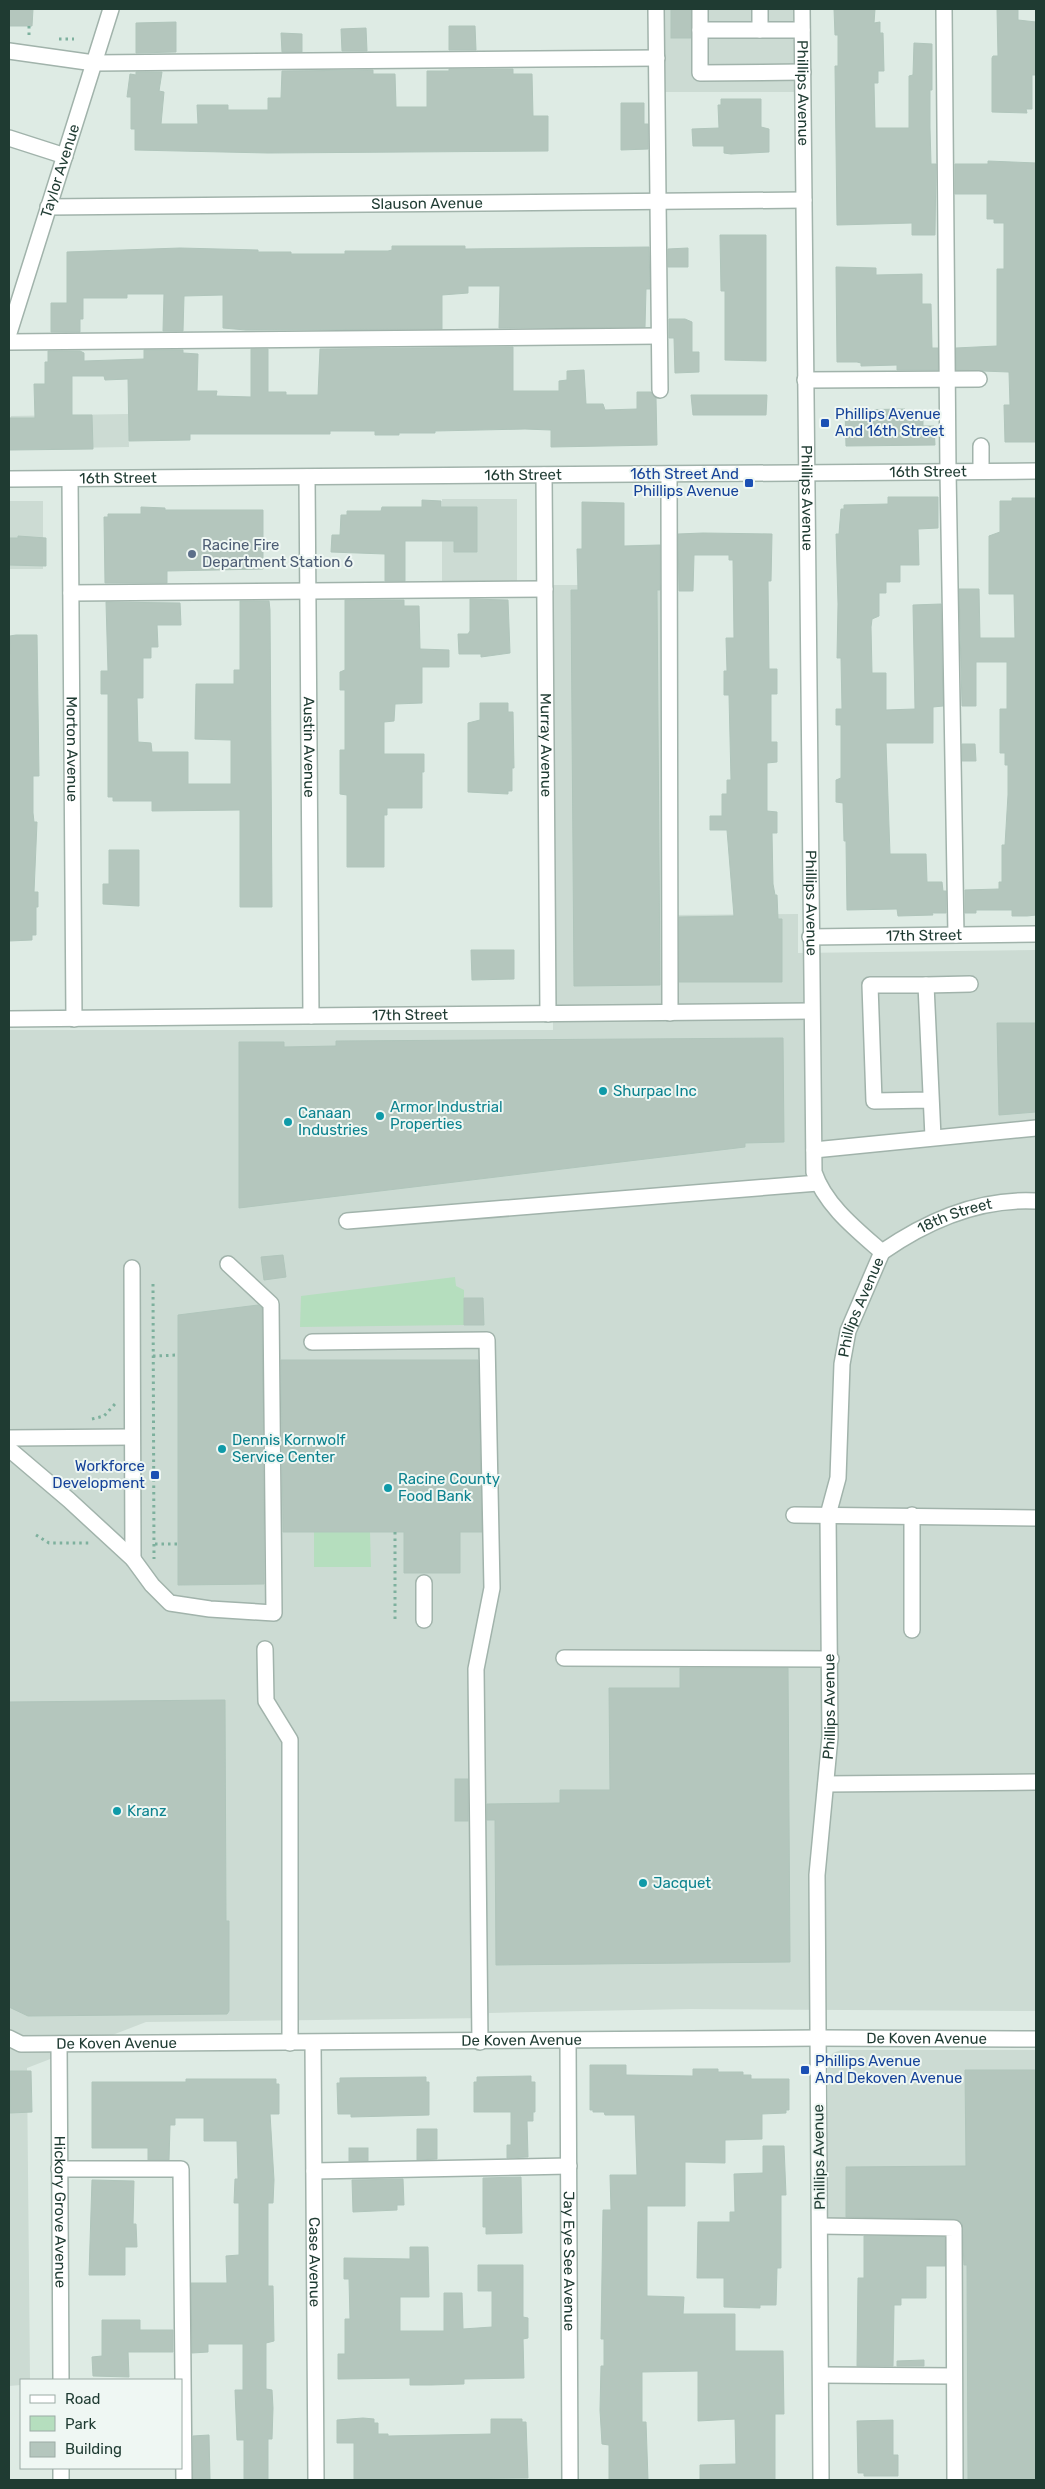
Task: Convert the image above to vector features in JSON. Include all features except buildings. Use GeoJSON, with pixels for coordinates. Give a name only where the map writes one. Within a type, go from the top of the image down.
{"type":"FeatureCollection","features":[{"type":"Feature","properties":{"kind":"street","name":"Taylor Avenue"},"geometry":{"type":"LineString","coordinates":[[9,332],[111,9]]}},
{"type":"Feature","properties":{"kind":"street"},"geometry":{"type":"LineString","coordinates":[[656,9],[660,390]]}},
{"type":"Feature","properties":{"kind":"street"},"geometry":{"type":"LineString","coordinates":[[700,9],[700,73],[803,72]]}},
{"type":"Feature","properties":{"kind":"street"},"geometry":{"type":"LineString","coordinates":[[760,9],[760,30]]}},
{"type":"Feature","properties":{"kind":"street","name":"Phillips Avenue"},"geometry":{"type":"LineString","coordinates":[[802,9],[810,936],[814,1172],[818,1183],[827,1197],[858,1231],[882,1252],[848,1331],[842,1364],[838,1478],[828,1515],[831,1659],[830,1737],[817,1875],[822,2480]]}},
{"type":"Feature","properties":{"kind":"street"},"geometry":{"type":"LineString","coordinates":[[944,9],[948,471],[956,935]]}},
{"type":"Feature","properties":{"kind":"street"},"geometry":{"type":"LineString","coordinates":[[700,30],[802,30]]}},
{"type":"Feature","properties":{"kind":"street"},"geometry":{"type":"LineString","coordinates":[[9,51],[94,63],[657,58]]}},
{"type":"Feature","properties":{"kind":"street"},"geometry":{"type":"LineString","coordinates":[[9,138],[65,156]]}},
{"type":"Feature","properties":{"kind":"street","name":"Slauson Avenue"},"geometry":{"type":"LineString","coordinates":[[48,207],[804,200]]}},
{"type":"Feature","properties":{"kind":"street"},"geometry":{"type":"LineString","coordinates":[[9,342],[659,336]]}},
{"type":"Feature","properties":{"kind":"street"},"geometry":{"type":"LineString","coordinates":[[805,380],[979,380]]}},
{"type":"Feature","properties":{"kind":"street"},"geometry":{"type":"LineString","coordinates":[[981,446],[981,471]]}},
{"type":"Feature","properties":{"kind":"street","name":"16th Street"},"geometry":{"type":"LineString","coordinates":[[9,480],[1036,471]]}},
{"type":"Feature","properties":{"kind":"street"},"geometry":{"type":"LineString","coordinates":[[669,474],[670,1013]]}},
{"type":"Feature","properties":{"kind":"street","name":"Murray Avenue"},"geometry":{"type":"LineString","coordinates":[[544,475],[548,1014]]}},
{"type":"Feature","properties":{"kind":"street","name":"Austin Avenue"},"geometry":{"type":"LineString","coordinates":[[307,477],[311,1016]]}},
{"type":"Feature","properties":{"kind":"street","name":"Morton Avenue"},"geometry":{"type":"LineString","coordinates":[[70,479],[74,1019]]}},
{"type":"Feature","properties":{"kind":"street"},"geometry":{"type":"LineString","coordinates":[[70,593],[545,589]]}},
{"type":"Feature","properties":{"kind":"street","name":"17th Street"},"geometry":{"type":"LineString","coordinates":[[810,936],[1036,934]]}},
{"type":"Feature","properties":{"kind":"street"},"geometry":{"type":"LineString","coordinates":[[930,1100],[874,1101],[870,984],[970,984]]}},
{"type":"Feature","properties":{"kind":"street"},"geometry":{"type":"LineString","coordinates":[[926,984],[932,1137]]}},
{"type":"Feature","properties":{"kind":"street","name":"17th Street"},"geometry":{"type":"LineString","coordinates":[[9,1019],[811,1011]]}},
{"type":"Feature","properties":{"kind":"street"},"geometry":{"type":"LineString","coordinates":[[814,1150],[1036,1128]]}},
{"type":"Feature","properties":{"kind":"street"},"geometry":{"type":"LineString","coordinates":[[347,1221],[818,1183]]}},
{"type":"Feature","properties":{"kind":"street","name":"18th Street"},"geometry":{"type":"LineString","coordinates":[[882,1252],[915,1229],[948,1215],[988,1204],[1036,1201]]}},
{"type":"Feature","properties":{"kind":"street"},"geometry":{"type":"LineString","coordinates":[[9,1449],[25,1461],[133,1559],[152,1586],[170,1603],[210,1610],[274,1613],[271,1304],[228,1264]]}},
{"type":"Feature","properties":{"kind":"street"},"geometry":{"type":"LineString","coordinates":[[132,1268],[133,1559]]}},
{"type":"Feature","properties":{"kind":"street"},"geometry":{"type":"LineString","coordinates":[[312,1342],[487,1340],[492,1588],[476,1669],[480,2042]]}},
{"type":"Feature","properties":{"kind":"street"},"geometry":{"type":"LineString","coordinates":[[9,1438],[132,1437]]}},
{"type":"Feature","properties":{"kind":"street"},"geometry":{"type":"LineString","coordinates":[[794,1515],[1036,1518]]}},
{"type":"Feature","properties":{"kind":"street"},"geometry":{"type":"LineString","coordinates":[[912,1515],[912,1630]]}},
{"type":"Feature","properties":{"kind":"street"},"geometry":{"type":"LineString","coordinates":[[424,1583],[424,1620]]}},
{"type":"Feature","properties":{"kind":"street"},"geometry":{"type":"LineString","coordinates":[[265,1649],[266,1701],[290,1740],[290,2043]]}},
{"type":"Feature","properties":{"kind":"street"},"geometry":{"type":"LineString","coordinates":[[564,1658],[831,1659]]}},
{"type":"Feature","properties":{"kind":"street"},"geometry":{"type":"LineString","coordinates":[[826,1784],[1036,1782]]}},
{"type":"Feature","properties":{"kind":"street","name":"De Koven Avenue"},"geometry":{"type":"LineString","coordinates":[[9,2038],[21,2044],[818,2038],[1036,2040]]}},
{"type":"Feature","properties":{"kind":"street","name":"Jay Eye See Avenue"},"geometry":{"type":"LineString","coordinates":[[568,2041],[570,2480]]}},
{"type":"Feature","properties":{"kind":"street","name":"Case Avenue"},"geometry":{"type":"LineString","coordinates":[[313,2043],[316,2480]]}},
{"type":"Feature","properties":{"kind":"street","name":"Hickory Grove Avenue"},"geometry":{"type":"LineString","coordinates":[[59,2044],[61,2379]]}},
{"type":"Feature","properties":{"kind":"street"},"geometry":{"type":"LineString","coordinates":[[314,2171],[569,2166]]}},
{"type":"Feature","properties":{"kind":"street"},"geometry":{"type":"LineString","coordinates":[[60,2169],[181,2169],[184,2480]]}},
{"type":"Feature","properties":{"kind":"street"},"geometry":{"type":"LineString","coordinates":[[820,2226],[954,2228],[955,2480]]}},
{"type":"Feature","properties":{"kind":"street"},"geometry":{"type":"LineString","coordinates":[[821,2376],[954,2376]]}},
{"type":"Feature","properties":{"kind":"path"},"geometry":{"type":"LineString","coordinates":[[29,26],[29,40]]}},
{"type":"Feature","properties":{"kind":"path"},"geometry":{"type":"LineString","coordinates":[[153,1284],[154,1561]]}},
{"type":"Feature","properties":{"kind":"path"},"geometry":{"type":"LineString","coordinates":[[153,1356],[178,1355]]}},
{"type":"Feature","properties":{"kind":"path"},"geometry":{"type":"LineString","coordinates":[[394,1532],[394,1620]]}},
{"type":"Feature","properties":{"kind":"path"},"geometry":{"type":"LineString","coordinates":[[36,1535],[49,1543],[97,1544]]}},
{"type":"Feature","properties":{"kind":"path"},"geometry":{"type":"LineString","coordinates":[[155,1544],[178,1544]]}},
{"type":"Feature","properties":{"kind":"shaded area"},"geometry":{"type":"Polygon","coordinates":[[[662,9],[793,9],[794,92],[662,92],[662,9]]]}},
{"type":"Feature","properties":{"kind":"shaded area"},"geometry":{"type":"Polygon","coordinates":[[[128,414],[129,447],[9,449],[9,423],[11,416],[128,414]]]}},
{"type":"Feature","properties":{"kind":"shaded area"},"geometry":{"type":"Polygon","coordinates":[[[442,499],[517,499],[517,587],[442,588],[442,499]]]}},
{"type":"Feature","properties":{"kind":"shaded area"},"geometry":{"type":"Polygon","coordinates":[[[9,501],[43,501],[43,569],[9,569],[9,501]]]}},
{"type":"Feature","properties":{"kind":"shaded area"},"geometry":{"type":"Polygon","coordinates":[[[552,585],[664,585],[666,915],[798,914],[798,953],[1036,950],[1036,2011],[690,2009],[489,2013],[488,2018],[146,2022],[27,2068],[30,2379],[20,2379],[20,2385],[9,2386],[9,1030],[553,1030],[552,585]]]}},
{"type":"Feature","properties":{"kind":"shaded area"},"geometry":{"type":"Polygon","coordinates":[[[841,2050],[1036,2050],[1036,2480],[960,2480],[957,2224],[828,2223],[828,2060],[833,2053],[841,2050]]]}},
{"type":"Feature","properties":{"kind":"green space"},"geometry":{"type":"Polygon","coordinates":[[[455,1277],[456,1286],[464,1290],[464,1325],[300,1327],[301,1296],[455,1277]]]}},
{"type":"Feature","properties":{"kind":"green space"},"geometry":{"type":"Polygon","coordinates":[[[314,1532],[370,1532],[371,1567],[314,1567],[314,1532]]]}},
{"type":"Feature","properties":{"kind":"place","name":"Phillips Avenue And 16th Street"},"geometry":{"type":"Point","coordinates":[825,423]}},
{"type":"Feature","properties":{"kind":"place","name":"16th Street And Phillips Avenue"},"geometry":{"type":"Point","coordinates":[749,483]}},
{"type":"Feature","properties":{"kind":"place","name":"Racine Fire Department Station 6"},"geometry":{"type":"Point","coordinates":[192,554]}},
{"type":"Feature","properties":{"kind":"place","name":"Shurpac Inc"},"geometry":{"type":"Point","coordinates":[603,1091]}},
{"type":"Feature","properties":{"kind":"place","name":"Armor Industrial Properties"},"geometry":{"type":"Point","coordinates":[380,1116]}},
{"type":"Feature","properties":{"kind":"place","name":"Canaan Industries"},"geometry":{"type":"Point","coordinates":[288,1122]}},
{"type":"Feature","properties":{"kind":"place","name":"Dennis Kornwolf Service Center"},"geometry":{"type":"Point","coordinates":[222,1449]}},
{"type":"Feature","properties":{"kind":"place","name":"Workforce Development"},"geometry":{"type":"Point","coordinates":[155,1475]}},
{"type":"Feature","properties":{"kind":"place","name":"Racine County Food Bank"},"geometry":{"type":"Point","coordinates":[388,1488]}},
{"type":"Feature","properties":{"kind":"place","name":"Kranz"},"geometry":{"type":"Point","coordinates":[117,1811]}},
{"type":"Feature","properties":{"kind":"place","name":"Jacquet"},"geometry":{"type":"Point","coordinates":[643,1883]}},
{"type":"Feature","properties":{"kind":"place","name":"Phillips Avenue And Dekoven Avenue"},"geometry":{"type":"Point","coordinates":[805,2070]}}]}
